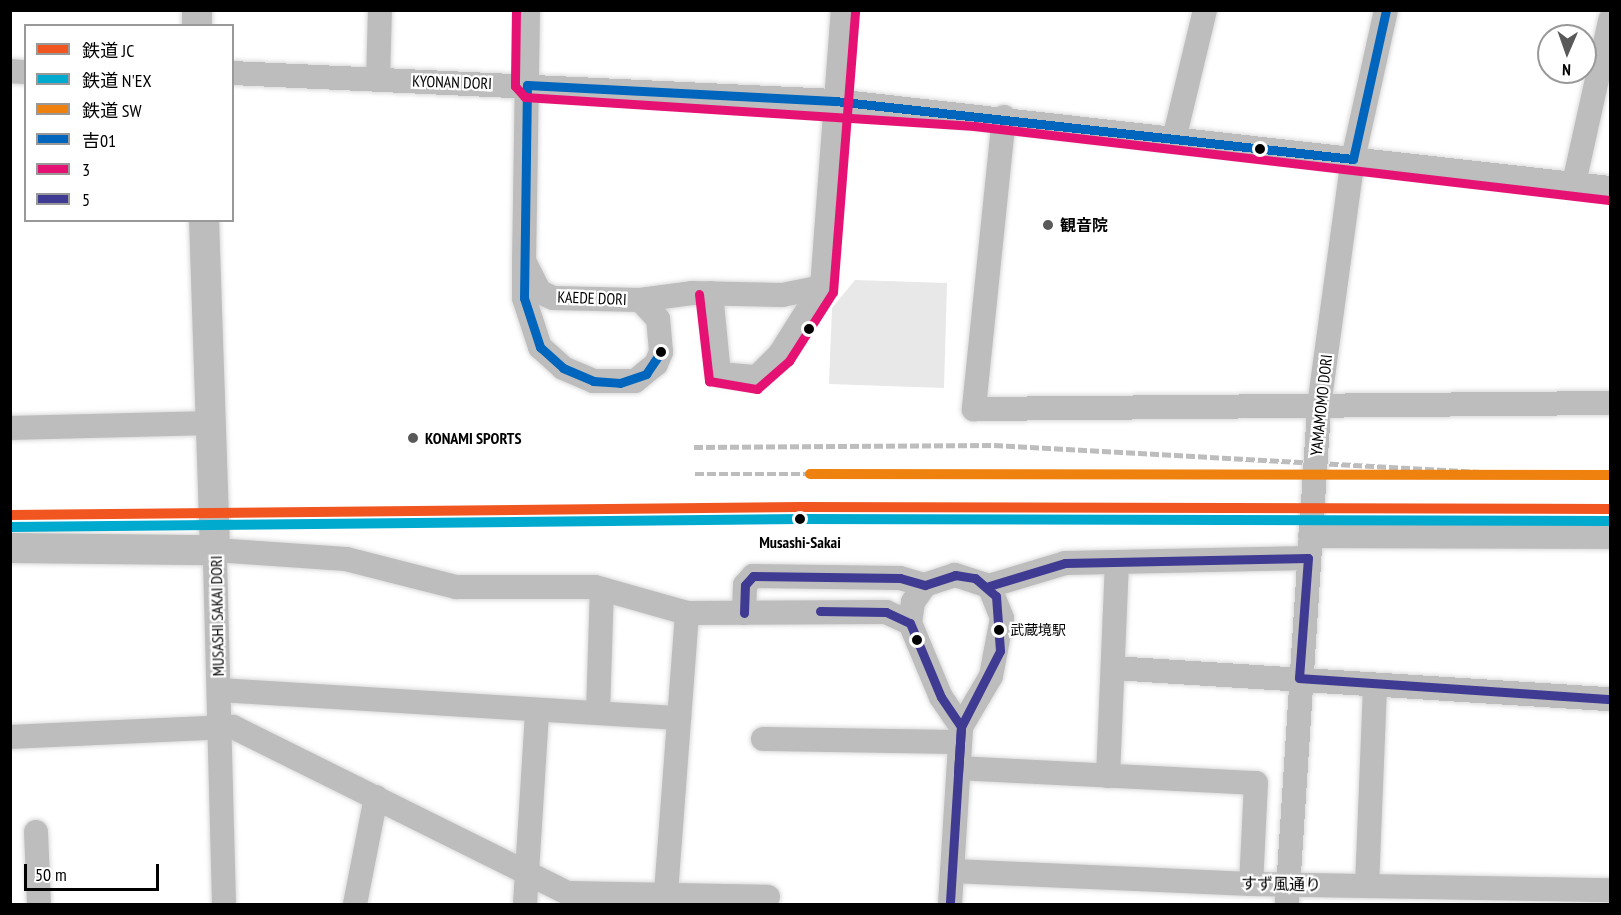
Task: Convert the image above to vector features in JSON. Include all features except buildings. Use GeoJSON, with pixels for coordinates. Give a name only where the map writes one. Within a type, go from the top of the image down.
{"type":"FeatureCollection","features":[{"type":"Feature","properties":{"kind":"main road","name":"MUSASHI SAKAI DORI"},"geometry":{"type":"LineString","coordinates":[[204,222],[215,549]]}},
{"type":"Feature","properties":{"kind":"main road"},"geometry":{"type":"LineString","coordinates":[[13,549],[215,549]]}},
{"type":"Feature","properties":{"kind":"street"},"geometry":{"type":"LineString","coordinates":[[378,80],[380,10]]}},
{"type":"Feature","properties":{"kind":"street","name":"KAEDE DORI"},"geometry":{"type":"LineString","coordinates":[[528,10],[524,261],[532,282],[553,298],[640,300],[711,293],[782,295],[822,286]]}},
{"type":"Feature","properties":{"kind":"street"},"geometry":{"type":"LineString","coordinates":[[711,293],[719,374],[757,377],[780,354],[822,286],[843,10]]}},
{"type":"Feature","properties":{"kind":"street"},"geometry":{"type":"LineString","coordinates":[[1175,135],[1205,10]]}},
{"type":"Feature","properties":{"kind":"street"},"geometry":{"type":"LineString","coordinates":[[1353,159],[1386,10]]}},
{"type":"Feature","properties":{"kind":"street"},"geometry":{"type":"LineString","coordinates":[[1574,183],[1611,20]]}},
{"type":"Feature","properties":{"kind":"street","name":"KYONAN DORI"},"geometry":{"type":"LineString","coordinates":[[234,73],[835,101],[1175,135],[1353,159],[1611,188]]}},
{"type":"Feature","properties":{"kind":"street"},"geometry":{"type":"LineString","coordinates":[[1004,117],[974,410],[1611,403]]}},
{"type":"Feature","properties":{"kind":"street","name":"YAMAMOMO DORI"},"geometry":{"type":"LineString","coordinates":[[1288,894],[1299,678],[1319,406],[1353,159]]}},
{"type":"Feature","properties":{"kind":"street"},"geometry":{"type":"LineString","coordinates":[[524,261],[524,298],[540,347],[563,368],[593,381],[635,381],[661,352],[658,319],[640,300]]}},
{"type":"Feature","properties":{"kind":"street"},"geometry":{"type":"LineString","coordinates":[[532,328],[553,298]]}},
{"type":"Feature","properties":{"kind":"street"},"geometry":{"type":"LineString","coordinates":[[10,428],[211,423]]}},
{"type":"Feature","properties":{"kind":"street"},"geometry":{"type":"LineString","coordinates":[[744,613],[745,585],[753,576],[900,578],[925,585],[955,575],[989,586],[1034,568],[1309,547],[1611,537]]}},
{"type":"Feature","properties":{"kind":"street"},"geometry":{"type":"LineString","coordinates":[[215,549],[346,559],[456,587],[602,589],[687,613],[886,612],[910,623]]}},
{"type":"Feature","properties":{"kind":"street","name":"MUSASHI SAKAI DORI"},"geometry":{"type":"LineString","coordinates":[[215,549],[224,904]]}},
{"type":"Feature","properties":{"kind":"street"},"geometry":{"type":"LineString","coordinates":[[1108,776],[1116,562]]}},
{"type":"Feature","properties":{"kind":"street"},"geometry":{"type":"LineString","coordinates":[[925,585],[913,602],[910,623],[941,697],[961,735]]}},
{"type":"Feature","properties":{"kind":"street"},"geometry":{"type":"LineString","coordinates":[[950,904],[961,735],[1000,651],[1002,618],[989,586]]}},
{"type":"Feature","properties":{"kind":"street"},"geometry":{"type":"LineString","coordinates":[[598,713],[602,589]]}},
{"type":"Feature","properties":{"kind":"street"},"geometry":{"type":"LineString","coordinates":[[666,893],[687,613]]}},
{"type":"Feature","properties":{"kind":"street"},"geometry":{"type":"LineString","coordinates":[[1113,668],[1611,699]]}},
{"type":"Feature","properties":{"kind":"street"},"geometry":{"type":"LineString","coordinates":[[1367,886],[1375,685]]}},
{"type":"Feature","properties":{"kind":"street"},"geometry":{"type":"LineString","coordinates":[[219,690],[679,718]]}},
{"type":"Feature","properties":{"kind":"street"},"geometry":{"type":"LineString","coordinates":[[941,697],[978,699]]}},
{"type":"Feature","properties":{"kind":"street"},"geometry":{"type":"LineString","coordinates":[[525,904],[530,875],[537,711]]}},
{"type":"Feature","properties":{"kind":"street"},"geometry":{"type":"LineString","coordinates":[[10,737],[218,724],[568,892],[625,898],[666,893],[768,897]]}},
{"type":"Feature","properties":{"kind":"street"},"geometry":{"type":"LineString","coordinates":[[763,739],[961,735]]}},
{"type":"Feature","properties":{"kind":"street"},"geometry":{"type":"LineString","coordinates":[[959,768],[1256,783],[1251,884]]}},
{"type":"Feature","properties":{"kind":"street"},"geometry":{"type":"LineString","coordinates":[[355,904],[376,798]]}},
{"type":"Feature","properties":{"kind":"street"},"geometry":{"type":"LineString","coordinates":[[36,832],[39,904]]}},
{"type":"Feature","properties":{"kind":"street","name":"すず風通り"},"geometry":{"type":"LineString","coordinates":[[952,871],[1251,884],[1288,894],[1367,886],[1611,890]]}},
{"type":"Feature","properties":{"kind":"shaded area"},"geometry":{"type":"Polygon","coordinates":[[[855,280],[947,283],[944,388],[829,384],[832,308],[855,280]]]}},
{"type":"Feature","properties":{"kind":"railway"},"geometry":{"type":"LineString","coordinates":[[694,447],[994,445],[1535,475]]}},
{"type":"Feature","properties":{"kind":"railway"},"geometry":{"type":"LineString","coordinates":[[695,474],[810,474]]}},
{"type":"Feature","properties":{"kind":"rail line","name":"SW"},"geometry":{"type":"LineString","coordinates":[[810,474],[1610,475]]}},
{"type":"Feature","properties":{"kind":"rail line","name":"JC"},"geometry":{"type":"LineString","coordinates":[[10,515],[800,507],[1610,509]]}},
{"type":"Feature","properties":{"kind":"rail line","name":"N'EX"},"geometry":{"type":"LineString","coordinates":[[10,527],[800,519],[1610,521]]}},
{"type":"Feature","properties":{"kind":"transit line","name":"3"},"geometry":{"type":"LineString","coordinates":[[516,10],[515,86],[525,97],[974,126],[1609,200]]}},
{"type":"Feature","properties":{"kind":"transit line","name":"吉01"},"geometry":{"type":"LineString","coordinates":[[1353,159],[1386,10]]}},
{"type":"Feature","properties":{"kind":"transit line","name":"3"},"geometry":{"type":"LineString","coordinates":[[699,294],[709,381],[757,389],[789,361],[833,292],[855,11]]}},
{"type":"Feature","properties":{"kind":"transit line","name":"吉01"},"geometry":{"type":"LineString","coordinates":[[527,85],[835,101],[1353,159]]}},
{"type":"Feature","properties":{"kind":"transit line","name":"吉01"},"geometry":{"type":"LineString","coordinates":[[527,85],[524,298],[540,347],[563,368],[593,381],[620,383],[646,374],[661,352]]}},
{"type":"Feature","properties":{"kind":"transit line","name":"5"},"geometry":{"type":"LineString","coordinates":[[989,586],[1065,563],[1308,558],[1299,678],[1610,699]]}},
{"type":"Feature","properties":{"kind":"transit line","name":"5"},"geometry":{"type":"LineString","coordinates":[[744,613],[745,585],[753,576],[900,578],[925,585],[955,575],[975,578],[996,596],[1000,651],[961,727],[950,904]]}},
{"type":"Feature","properties":{"kind":"transit line","name":"5"},"geometry":{"type":"LineString","coordinates":[[820,611],[886,612],[910,623],[941,697],[961,727],[958,773]]}},
{"type":"Feature","properties":{"kind":"place","name":"観音院"},"geometry":{"type":"Point","coordinates":[1048,225]}},
{"type":"Feature","properties":{"kind":"place","name":"KONAMI SPORTS"},"geometry":{"type":"Point","coordinates":[413,438]}},
{"type":"Feature","properties":{"kind":"place","name":"Musashi-Sakai"},"geometry":{"type":"Point","coordinates":[800,519]}},
{"type":"Feature","properties":{"kind":"place","name":"武蔵境駅"},"geometry":{"type":"Point","coordinates":[999,630]}}]}
